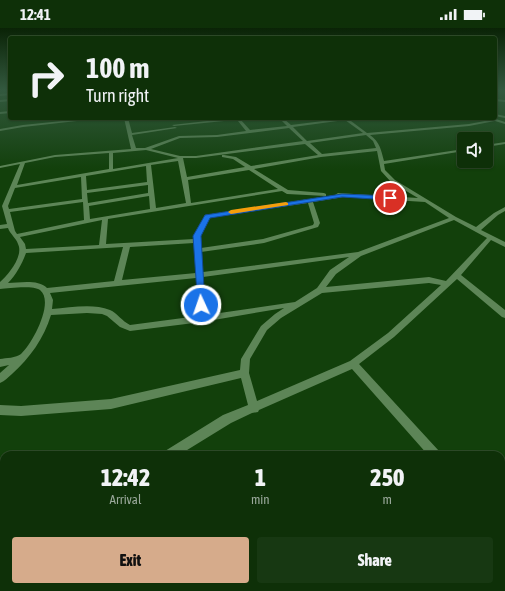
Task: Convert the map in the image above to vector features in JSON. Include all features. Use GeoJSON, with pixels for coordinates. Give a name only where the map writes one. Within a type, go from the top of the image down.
{"type":"FeatureCollection","features":[{"type":"Feature","properties":{"kind":"street"},"geometry":{"type":"LineString","coordinates":[[0,130],[82,120]]}},
{"type":"Feature","properties":{"kind":"street"},"geometry":{"type":"LineString","coordinates":[[126,120],[134,150]]}},
{"type":"Feature","properties":{"kind":"street"},"geometry":{"type":"LineString","coordinates":[[172,120],[180,137]]}},
{"type":"Feature","properties":{"kind":"street"},"geometry":{"type":"LineString","coordinates":[[130,134],[227,120]]}},
{"type":"Feature","properties":{"kind":"street"},"geometry":{"type":"LineString","coordinates":[[238,120],[249,132]]}},
{"type":"Feature","properties":{"kind":"street"},"geometry":{"type":"LineString","coordinates":[[282,120],[321,156]]}},
{"type":"Feature","properties":{"kind":"street"},"geometry":{"type":"LineString","coordinates":[[0,167],[55,156],[146,149],[180,137],[217,136],[338,120]]}},
{"type":"Feature","properties":{"kind":"street"},"geometry":{"type":"LineString","coordinates":[[346,120],[375,140],[379,148],[383,170],[393,181],[454,218],[505,245]]}},
{"type":"Feature","properties":{"kind":"street"},"geometry":{"type":"LineString","coordinates":[[12,186],[180,158],[220,155],[366,134],[469,125],[485,120]]}},
{"type":"Feature","properties":{"kind":"street"},"geometry":{"type":"LineString","coordinates":[[493,145],[505,143]]}},
{"type":"Feature","properties":{"kind":"street"},"geometry":{"type":"LineString","coordinates":[[186,179],[321,156],[379,148]]}},
{"type":"Feature","properties":{"kind":"street"},"geometry":{"type":"LineString","coordinates":[[146,149],[180,158]]}},
{"type":"Feature","properties":{"kind":"street"},"geometry":{"type":"LineString","coordinates":[[111,151],[111,170]]}},
{"type":"Feature","properties":{"kind":"street"},"geometry":{"type":"LineString","coordinates":[[381,162],[457,151]]}},
{"type":"Feature","properties":{"kind":"street"},"geometry":{"type":"LineString","coordinates":[[220,155],[234,158],[282,190],[293,193],[426,200]]}},
{"type":"Feature","properties":{"kind":"street"},"geometry":{"type":"LineString","coordinates":[[180,158],[186,179],[189,205]]}},
{"type":"Feature","properties":{"kind":"street"},"geometry":{"type":"LineString","coordinates":[[0,286],[11,276],[23,251],[22,244],[10,226],[4,210],[12,186],[23,163]]}},
{"type":"Feature","properties":{"kind":"street"},"geometry":{"type":"LineString","coordinates":[[148,164],[153,210]]}},
{"type":"Feature","properties":{"kind":"street"},"geometry":{"type":"LineString","coordinates":[[83,175],[87,221]]}},
{"type":"Feature","properties":{"kind":"street"},"geometry":{"type":"LineString","coordinates":[[84,192],[150,183]]}},
{"type":"Feature","properties":{"kind":"street"},"geometry":{"type":"LineString","coordinates":[[16,236],[87,221],[282,190]]}},
{"type":"Feature","properties":{"kind":"street"},"geometry":{"type":"LineString","coordinates":[[4,210],[85,203],[151,194]]}},
{"type":"Feature","properties":{"kind":"street"},"geometry":{"type":"LineString","coordinates":[[202,319],[197,236],[207,216],[342,196]]}},
{"type":"Feature","properties":{"kind":"street"},"geometry":{"type":"LineString","coordinates":[[198,250],[264,241],[316,226],[317,223],[310,200]]}},
{"type":"Feature","properties":{"kind":"street"},"geometry":{"type":"LineString","coordinates":[[477,230],[496,214],[505,209]]}},
{"type":"Feature","properties":{"kind":"street"},"geometry":{"type":"LineString","coordinates":[[496,214],[505,213]]}},
{"type":"Feature","properties":{"kind":"street"},"geometry":{"type":"LineString","coordinates":[[102,247],[105,218]]}},
{"type":"Feature","properties":{"kind":"street"},"geometry":{"type":"LineString","coordinates":[[45,291],[199,275],[359,254],[454,218]]}},
{"type":"Feature","properties":{"kind":"street"},"geometry":{"type":"LineString","coordinates":[[0,227],[10,226]]}},
{"type":"Feature","properties":{"kind":"street"},"geometry":{"type":"LineString","coordinates":[[175,451],[227,419],[254,409],[353,364],[391,335],[457,275],[491,237]]}},
{"type":"Feature","properties":{"kind":"street"},"geometry":{"type":"LineString","coordinates":[[23,251],[197,241]]}},
{"type":"Feature","properties":{"kind":"street"},"geometry":{"type":"LineString","coordinates":[[117,284],[128,245]]}},
{"type":"Feature","properties":{"kind":"street"},"geometry":{"type":"LineString","coordinates":[[320,290],[333,272],[359,254]]}},
{"type":"Feature","properties":{"kind":"street"},"geometry":{"type":"LineString","coordinates":[[457,275],[505,315]]}},
{"type":"Feature","properties":{"kind":"street"},"geometry":{"type":"LineString","coordinates":[[254,409],[244,373],[246,359],[264,328],[297,303],[320,290],[429,280],[447,284]]}},
{"type":"Feature","properties":{"kind":"street"},"geometry":{"type":"LineString","coordinates":[[0,286],[30,285],[41,287],[48,295],[48,312],[40,332],[27,353],[0,379]]}},
{"type":"Feature","properties":{"kind":"street"},"geometry":{"type":"LineString","coordinates":[[48,312],[97,310],[108,312],[124,326],[130,328],[202,319],[297,303]]}},
{"type":"Feature","properties":{"kind":"street"},"geometry":{"type":"LineString","coordinates":[[0,364],[21,360]]}},
{"type":"Feature","properties":{"kind":"street"},"geometry":{"type":"LineString","coordinates":[[353,364],[431,451]]}},
{"type":"Feature","properties":{"kind":"street"},"geometry":{"type":"LineString","coordinates":[[0,410],[21,411],[111,404],[244,373]]}},
{"type":"Feature","properties":{"kind":"slow traffic"},"geometry":{"type":"LineString","coordinates":[[231,212],[286,204]]}},
{"type":"Feature","properties":{"kind":"route"},"geometry":{"type":"LineString","coordinates":[[201,305],[197,236],[207,216],[342,196],[390,198]]}}]}
